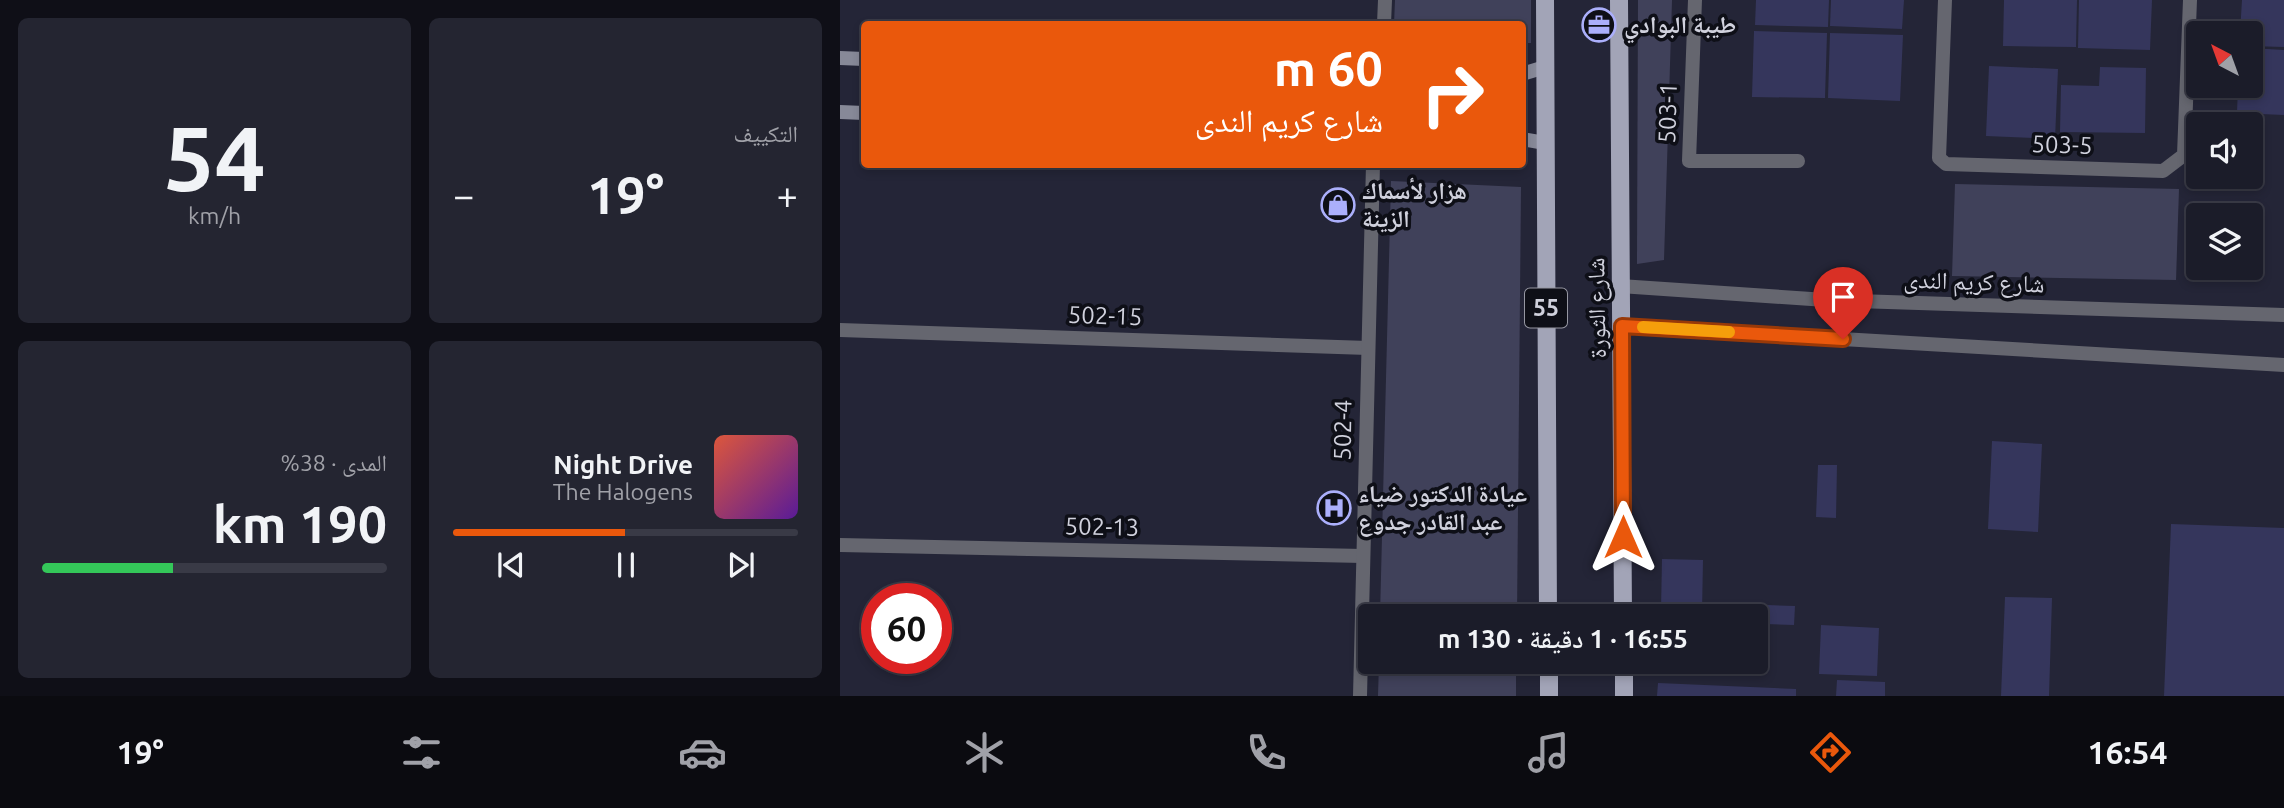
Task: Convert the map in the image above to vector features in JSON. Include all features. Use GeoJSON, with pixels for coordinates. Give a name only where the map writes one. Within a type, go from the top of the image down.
{"type":"FeatureCollection","features":[{"type":"Feature","properties":{"kind":"main road","name":"شارع الثورة"},"geometry":{"type":"LineString","coordinates":[[1545,0],[1548,604]]}},
{"type":"Feature","properties":{"kind":"main road","name":"شارع الثورة"},"geometry":{"type":"LineString","coordinates":[[1619,0],[1623,604]]}},
{"type":"Feature","properties":{"kind":"main road"},"geometry":{"type":"LineString","coordinates":[[1549,674],[1549,696]]}},
{"type":"Feature","properties":{"kind":"main road"},"geometry":{"type":"LineString","coordinates":[[1623,674],[1624,696]]}},
{"type":"Feature","properties":{"kind":"street"},"geometry":{"type":"LineString","coordinates":[[1384,21],[1385,0]]}},
{"type":"Feature","properties":{"kind":"street","name":"503-1"},"geometry":{"type":"LineString","coordinates":[[1695,0],[1689,161],[1798,161]]}},
{"type":"Feature","properties":{"kind":"street","name":"503-5"},"geometry":{"type":"LineString","coordinates":[[1945,0],[1939,158],[1946,164],[2163,171],[2184,155],[2190,0]]}},
{"type":"Feature","properties":{"kind":"street"},"geometry":{"type":"LineString","coordinates":[[840,58],[861,59]]}},
{"type":"Feature","properties":{"kind":"street"},"geometry":{"type":"LineString","coordinates":[[1526,73],[1545,67]]}},
{"type":"Feature","properties":{"kind":"street"},"geometry":{"type":"LineString","coordinates":[[840,112],[861,113]]}},
{"type":"Feature","properties":{"kind":"street"},"geometry":{"type":"LineString","coordinates":[[1526,140],[1545,143]]}},
{"type":"Feature","properties":{"kind":"street","name":"502-4"},"geometry":{"type":"LineString","coordinates":[[1360,696],[1373,168]]}},
{"type":"Feature","properties":{"kind":"street","name":"شارع كريم الندى"},"geometry":{"type":"LineString","coordinates":[[1620,286],[1826,300],[2284,315]]}},
{"type":"Feature","properties":{"kind":"street"},"geometry":{"type":"LineString","coordinates":[[1622,326],[2284,365]]}},
{"type":"Feature","properties":{"kind":"street","name":"502-15"},"geometry":{"type":"LineString","coordinates":[[840,330],[1368,348]]}},
{"type":"Feature","properties":{"kind":"street","name":"502-13"},"geometry":{"type":"LineString","coordinates":[[840,545],[1363,556]]}},
{"type":"Feature","properties":{"kind":"shaded area"},"geometry":{"type":"Polygon","coordinates":[[[1395,0],[1531,0],[1531,43],[1526,43],[1526,21],[1394,21],[1395,0]]]}},
{"type":"Feature","properties":{"kind":"shaded area"},"geometry":{"type":"Polygon","coordinates":[[[1638,0],[1672,0],[1664,260],[1637,264],[1638,0]]]}},
{"type":"Feature","properties":{"kind":"shaded area"},"geometry":{"type":"Polygon","coordinates":[[[1391,181],[1521,187],[1517,604],[1380,604],[1391,181]]]}},
{"type":"Feature","properties":{"kind":"shaded area"},"geometry":{"type":"Polygon","coordinates":[[[1955,184],[2179,189],[2176,280],[1952,276],[1955,184]]]}},
{"type":"Feature","properties":{"kind":"shaded area"},"geometry":{"type":"Polygon","coordinates":[[[1379,674],[1516,674],[1516,696],[1378,696],[1379,674]]]}},
{"type":"Feature","properties":{"kind":"building"},"geometry":{"type":"Polygon","coordinates":[[[1756,0],[1829,0],[1828,27],[1755,25],[1756,0]]]}},
{"type":"Feature","properties":{"kind":"building"},"geometry":{"type":"Polygon","coordinates":[[[1831,0],[1904,0],[1902,29],[1830,26],[1831,0]]]}},
{"type":"Feature","properties":{"kind":"building"},"geometry":{"type":"Polygon","coordinates":[[[2004,0],[2077,0],[2076,47],[2003,46],[2004,0]]]}},
{"type":"Feature","properties":{"kind":"building"},"geometry":{"type":"Polygon","coordinates":[[[2079,0],[2152,0],[2150,50],[2078,48],[2079,0]]]}},
{"type":"Feature","properties":{"kind":"building"},"geometry":{"type":"Polygon","coordinates":[[[2242,0],[2284,0],[2284,47],[2263,46],[2263,21],[2241,21],[2242,0]]]}},
{"type":"Feature","properties":{"kind":"building"},"geometry":{"type":"Polygon","coordinates":[[[1754,31],[1827,33],[1825,98],[1752,97],[1754,31]]]}},
{"type":"Feature","properties":{"kind":"building"},"geometry":{"type":"Polygon","coordinates":[[[1830,33],[1903,35],[1900,101],[1828,98],[1830,33]]]}},
{"type":"Feature","properties":{"kind":"building"},"geometry":{"type":"Polygon","coordinates":[[[2263,49],[2284,50],[2284,115],[2237,112],[2238,98],[2263,98],[2263,49]]]}},
{"type":"Feature","properties":{"kind":"building"},"geometry":{"type":"Polygon","coordinates":[[[1989,66],[2058,69],[2055,139],[1986,136],[1989,66]]]}},
{"type":"Feature","properties":{"kind":"building"},"geometry":{"type":"Polygon","coordinates":[[[2100,67],[2146,68],[2145,133],[2060,132],[2061,85],[2099,86],[2100,67]]]}},
{"type":"Feature","properties":{"kind":"building"},"geometry":{"type":"Polygon","coordinates":[[[1992,441],[2042,444],[2038,532],[1988,529],[1992,441]]]}},
{"type":"Feature","properties":{"kind":"building"},"geometry":{"type":"Polygon","coordinates":[[[1818,465],[1837,465],[1836,518],[1816,517],[1818,465]]]}},
{"type":"Feature","properties":{"kind":"building"},"geometry":{"type":"Polygon","coordinates":[[[2171,524],[2284,528],[2284,696],[2164,696],[2171,524]]]}},
{"type":"Feature","properties":{"kind":"building"},"geometry":{"type":"Polygon","coordinates":[[[1662,559],[1703,560],[1702,604],[1661,604],[1662,559]]]}},
{"type":"Feature","properties":{"kind":"building"},"geometry":{"type":"Polygon","coordinates":[[[2005,597],[2052,598],[2049,696],[2001,696],[2005,597]]]}},
{"type":"Feature","properties":{"kind":"building"},"geometry":{"type":"Polygon","coordinates":[[[1768,605],[1795,606],[1794,625],[1768,624],[1768,605]]]}},
{"type":"Feature","properties":{"kind":"building"},"geometry":{"type":"Polygon","coordinates":[[[1821,625],[1879,628],[1877,676],[1819,674],[1821,625]]]}},
{"type":"Feature","properties":{"kind":"building"},"geometry":{"type":"Polygon","coordinates":[[[1837,680],[1885,682],[1885,696],[1836,696],[1837,680]]]}},
{"type":"Feature","properties":{"kind":"building"},"geometry":{"type":"Polygon","coordinates":[[[1658,683],[1796,689],[1796,696],[1657,696],[1658,683]]]}},
{"type":"Feature","properties":{"kind":"slow traffic"},"geometry":{"type":"LineString","coordinates":[[1643,327],[1729,332]]}},
{"type":"Feature","properties":{"kind":"place","name":"طيبة البوادي"},"geometry":{"type":"Point","coordinates":[1599,25]}},
{"type":"Feature","properties":{"kind":"place","name":"هزار لأسماك الزينة"},"geometry":{"type":"Point","coordinates":[1338,205]}},
{"type":"Feature","properties":{"kind":"place","name":"عيادة الدكتور ضياء عبد القادر جدوع"},"geometry":{"type":"Point","coordinates":[1334,508]}},
{"type":"Feature","properties":{"kind":"route"},"geometry":{"type":"LineString","coordinates":[[1623,537],[1622,326],[1843,339]]}}]}
